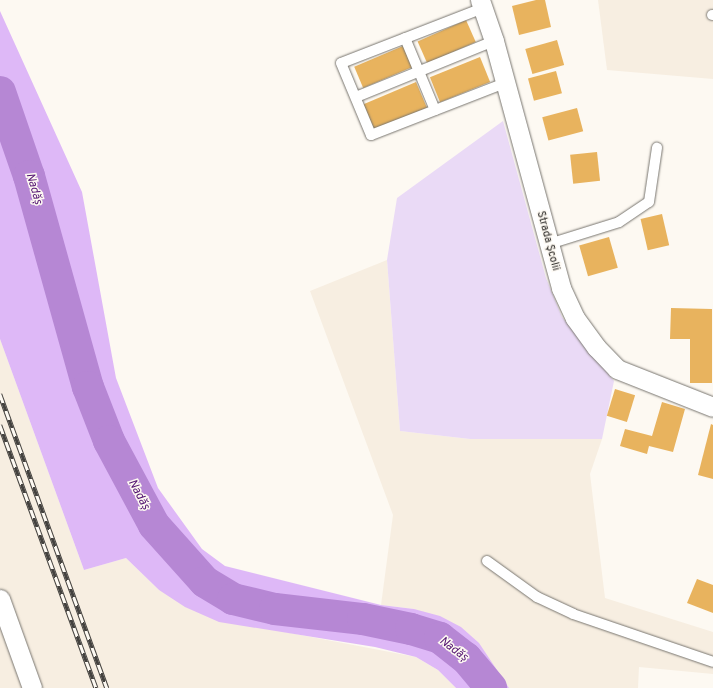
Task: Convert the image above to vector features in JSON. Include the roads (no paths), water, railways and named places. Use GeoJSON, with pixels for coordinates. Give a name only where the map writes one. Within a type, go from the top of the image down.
{"type":"FeatureCollection","features":[{"type":"Feature","properties":{"kind":"street","name":"Strada Școlii"},"geometry":{"type":"LineString","coordinates":[[481,4],[494,41],[504,83],[561,288],[575,318],[596,347],[618,369],[713,406]]}},
{"type":"Feature","properties":{"kind":"street"},"geometry":{"type":"LineString","coordinates":[[0,599],[32,688]]}},
{"type":"Feature","properties":{"kind":"lane"},"geometry":{"type":"LineString","coordinates":[[481,4],[405,38],[341,63],[371,135],[504,83]]}},
{"type":"Feature","properties":{"kind":"lane"},"geometry":{"type":"LineString","coordinates":[[405,38],[435,110]]}},
{"type":"Feature","properties":{"kind":"lane"},"geometry":{"type":"LineString","coordinates":[[356,97],[494,41]]}},
{"type":"Feature","properties":{"kind":"lane"},"geometry":{"type":"LineString","coordinates":[[549,244],[619,222],[649,202],[657,148]]}},
{"type":"Feature","properties":{"kind":"lane"},"geometry":{"type":"LineString","coordinates":[[487,560],[537,596],[573,614],[713,662]]}},
{"type":"Feature","properties":{"kind":"waterway","name":"Nadăș"},"geometry":{"type":"LineString","coordinates":[[0,92],[29,176],[88,387],[109,441],[154,525],[205,582],[233,599],[275,609],[363,619],[411,629],[440,638],[466,658],[491,688]]}},
{"type":"Feature","properties":{"kind":"railway"},"geometry":{"type":"LineString","coordinates":[[0,394],[107,688]]}},
{"type":"Feature","properties":{"kind":"railway"},"geometry":{"type":"LineString","coordinates":[[0,425],[96,688]]}}]}
